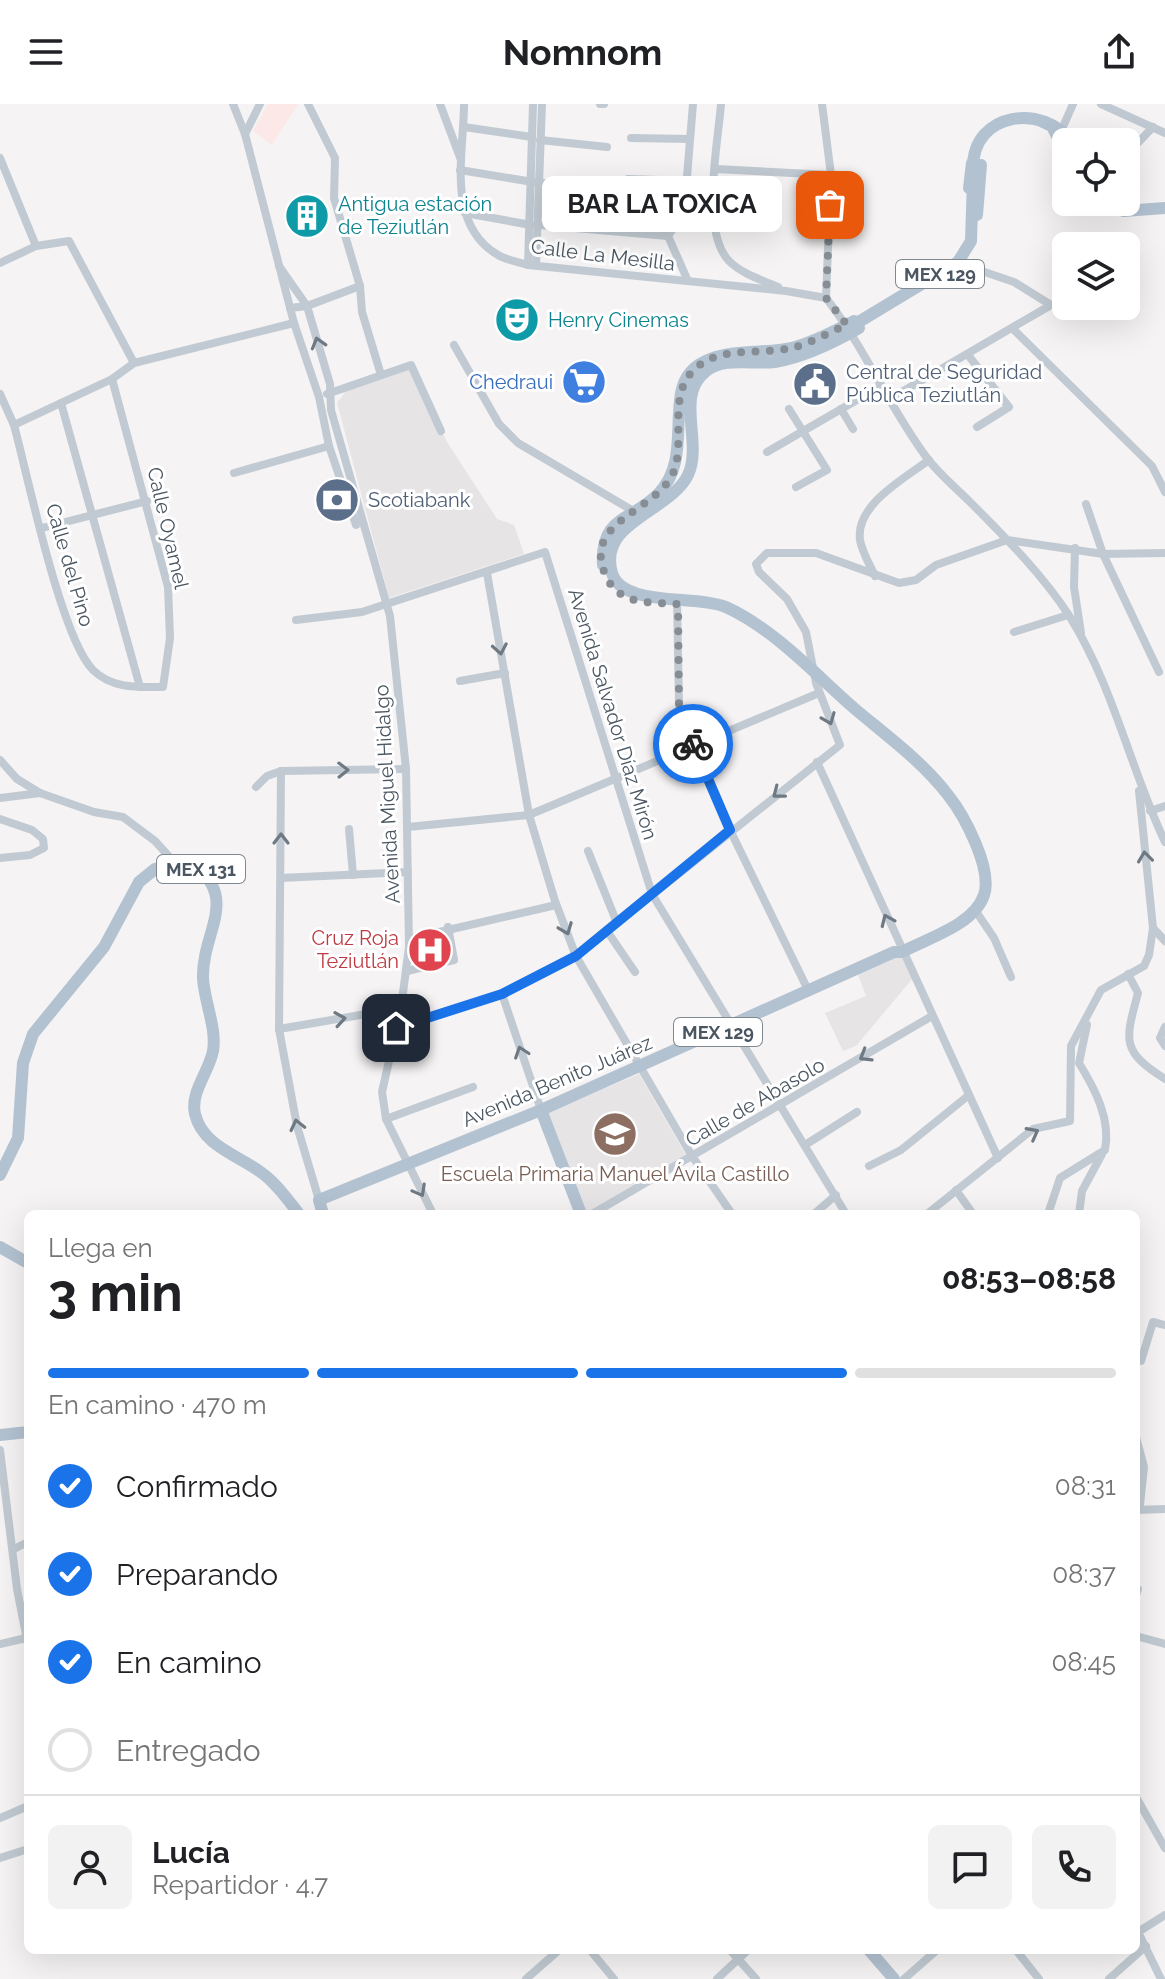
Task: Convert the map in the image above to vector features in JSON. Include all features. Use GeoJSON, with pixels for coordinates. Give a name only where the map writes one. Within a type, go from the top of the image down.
{"type":"FeatureCollection","features":[{"type":"Feature","properties":{"kind":"main road","name":"MEX 129"},"geometry":{"type":"LineString","coordinates":[[663,497],[677,480],[686,456],[687,383],[701,366],[718,358],[765,358],[796,352],[847,329],[958,262],[971,241],[973,180],[988,136],[1001,124],[1039,120],[1054,128]]}},
{"type":"Feature","properties":{"kind":"main road","name":"MEX 129"},"geometry":{"type":"LineString","coordinates":[[968,914],[985,893],[983,875],[967,821],[934,778],[727,607],[702,600],[678,601],[629,592],[612,574],[610,551],[637,513],[663,497],[689,473],[693,453],[692,390],[706,371],[721,363],[752,364],[798,356],[961,264],[974,245],[977,164]]}},
{"type":"Feature","properties":{"kind":"main road","name":"MEX 129"},"geometry":{"type":"LineString","coordinates":[[849,328],[962,253],[977,164]]}},
{"type":"Feature","properties":{"kind":"main road"},"geometry":{"type":"LineString","coordinates":[[1140,204],[1165,199]]}},
{"type":"Feature","properties":{"kind":"main road"},"geometry":{"type":"LineString","coordinates":[[1140,210],[1165,208]]}},
{"type":"Feature","properties":{"kind":"main road","name":"MEX 131"},"geometry":{"type":"LineString","coordinates":[[0,1175],[18,1138],[23,1063],[33,1034],[104,947],[139,882],[155,869],[174,862],[191,862],[212,880],[217,910],[203,976],[214,1046],[198,1088],[194,1109],[198,1123],[216,1145],[263,1174],[295,1210]]}},
{"type":"Feature","properties":{"kind":"main road","name":"Avenida Benito Juárez"},"geometry":{"type":"LineString","coordinates":[[319,1200],[407,1167],[642,1067],[809,992],[968,914]]}},
{"type":"Feature","properties":{"kind":"main road"},"geometry":{"type":"LineString","coordinates":[[541,1110],[579,1210]]}},
{"type":"Feature","properties":{"kind":"main road"},"geometry":{"type":"LineString","coordinates":[[319,1200],[322,1210]]}},
{"type":"Feature","properties":{"kind":"main road"},"geometry":{"type":"LineString","coordinates":[[0,1247],[24,1261]]}},
{"type":"Feature","properties":{"kind":"main road"},"geometry":{"type":"LineString","coordinates":[[0,1435],[24,1432]]}},
{"type":"Feature","properties":{"kind":"main road"},"geometry":{"type":"LineString","coordinates":[[872,1954],[894,1979]]}},
{"type":"Feature","properties":{"kind":"street","name":"Avenida Miguel Hidalgo"},"geometry":{"type":"LineString","coordinates":[[233,104],[245,134],[294,323],[319,397],[329,446],[360,536],[371,554]]}},
{"type":"Feature","properties":{"kind":"street"},"geometry":{"type":"LineString","coordinates":[[245,134],[260,104]]}},
{"type":"Feature","properties":{"kind":"street"},"geometry":{"type":"LineString","coordinates":[[308,104],[335,158],[334,198],[360,286],[362,312],[381,375]]}},
{"type":"Feature","properties":{"kind":"street"},"geometry":{"type":"LineString","coordinates":[[440,104],[461,166],[536,183],[617,187]]}},
{"type":"Feature","properties":{"kind":"street","name":"Calle La Mesilla"},"geometry":{"type":"LineString","coordinates":[[464,104],[461,166],[465,213],[493,251],[532,265],[786,291],[826,298]]}},
{"type":"Feature","properties":{"kind":"street"},"geometry":{"type":"LineString","coordinates":[[532,265],[536,225],[533,104]]}},
{"type":"Feature","properties":{"kind":"street"},"geometry":{"type":"LineString","coordinates":[[536,139],[542,104]]}},
{"type":"Feature","properties":{"kind":"street"},"geometry":{"type":"LineString","coordinates":[[668,236],[684,213],[693,104]]}},
{"type":"Feature","properties":{"kind":"street"},"geometry":{"type":"LineString","coordinates":[[721,104],[713,227],[729,261],[748,275],[786,291]]}},
{"type":"Feature","properties":{"kind":"street"},"geometry":{"type":"LineString","coordinates":[[822,104],[831,175],[826,298],[849,328],[888,400],[929,460],[1007,540],[1068,615],[1112,700],[1139,786],[1165,842]]}},
{"type":"Feature","properties":{"kind":"street"},"geometry":{"type":"LineString","coordinates":[[1066,128],[1073,104]]}},
{"type":"Feature","properties":{"kind":"street"},"geometry":{"type":"LineString","coordinates":[[1101,104],[1165,133]]}},
{"type":"Feature","properties":{"kind":"street"},"geometry":{"type":"LineString","coordinates":[[464,127],[607,147]]}},
{"type":"Feature","properties":{"kind":"street"},"geometry":{"type":"LineString","coordinates":[[1140,141],[1153,127]]}},
{"type":"Feature","properties":{"kind":"street"},"geometry":{"type":"LineString","coordinates":[[631,138],[690,139]]}},
{"type":"Feature","properties":{"kind":"street"},"geometry":{"type":"LineString","coordinates":[[0,158],[36,246]]}},
{"type":"Feature","properties":{"kind":"street"},"geometry":{"type":"LineString","coordinates":[[716,169],[831,175]]}},
{"type":"Feature","properties":{"kind":"street"},"geometry":{"type":"LineString","coordinates":[[628,179],[689,181]]}},
{"type":"Feature","properties":{"kind":"street"},"geometry":{"type":"LineString","coordinates":[[465,213],[536,225],[668,236]]}},
{"type":"Feature","properties":{"kind":"street"},"geometry":{"type":"LineString","coordinates":[[668,236],[688,281]]}},
{"type":"Feature","properties":{"kind":"street"},"geometry":{"type":"LineString","coordinates":[[0,263],[36,246],[69,241],[134,363]]}},
{"type":"Feature","properties":{"kind":"street"},"geometry":{"type":"LineString","coordinates":[[888,400],[1051,305],[1014,282],[961,264]]}},
{"type":"Feature","properties":{"kind":"street","name":"Avenida Miguel Hidalgo"},"geometry":{"type":"LineString","coordinates":[[279,266],[307,306],[331,410],[388,605],[398,671],[406,769],[409,937],[401,1008],[382,1092],[386,1119],[431,1210]]}},
{"type":"Feature","properties":{"kind":"street"},"geometry":{"type":"LineString","coordinates":[[290,308],[307,306],[360,286]]}},
{"type":"Feature","properties":{"kind":"street"},"geometry":{"type":"LineString","coordinates":[[14,425],[112,379],[134,363],[294,323]]}},
{"type":"Feature","properties":{"kind":"street"},"geometry":{"type":"LineString","coordinates":[[1013,329],[1152,466],[1165,492]]}},
{"type":"Feature","properties":{"kind":"street"},"geometry":{"type":"LineString","coordinates":[[454,345],[499,424],[518,443],[637,513]]}},
{"type":"Feature","properties":{"kind":"street"},"geometry":{"type":"LineString","coordinates":[[968,355],[1009,407],[977,427]]}},
{"type":"Feature","properties":{"kind":"street"},"geometry":{"type":"LineString","coordinates":[[319,397],[411,365],[441,431]]}},
{"type":"Feature","properties":{"kind":"street","name":"Calle Oyamel"},"geometry":{"type":"LineString","coordinates":[[112,379],[168,587],[170,638],[163,687]]}},
{"type":"Feature","properties":{"kind":"street"},"geometry":{"type":"LineString","coordinates":[[767,452],[881,386]]}},
{"type":"Feature","properties":{"kind":"street","name":"Calle del Pino"},"geometry":{"type":"LineString","coordinates":[[0,394],[14,425],[72,635],[93,670],[115,685],[163,687]]}},
{"type":"Feature","properties":{"kind":"street"},"geometry":{"type":"LineString","coordinates":[[61,403],[140,687]]}},
{"type":"Feature","properties":{"kind":"street"},"geometry":{"type":"LineString","coordinates":[[789,409],[827,470],[796,487]]}},
{"type":"Feature","properties":{"kind":"street"},"geometry":{"type":"LineString","coordinates":[[841,409],[853,429]]}},
{"type":"Feature","properties":{"kind":"street"},"geometry":{"type":"LineString","coordinates":[[234,473],[329,446]]}},
{"type":"Feature","properties":{"kind":"street"},"geometry":{"type":"LineString","coordinates":[[875,576],[860,543],[860,527],[883,496],[929,460]]}},
{"type":"Feature","properties":{"kind":"street"},"geometry":{"type":"LineString","coordinates":[[42,528],[95,517],[147,501]]}},
{"type":"Feature","properties":{"kind":"street"},"geometry":{"type":"LineString","coordinates":[[1086,504],[1103,554],[1159,672]]}},
{"type":"Feature","properties":{"kind":"street"},"geometry":{"type":"LineString","coordinates":[[396,1028],[502,994],[576,956],[840,745],[816,683],[806,632],[787,599],[759,572],[756,564],[760,558],[774,550],[816,553],[899,583],[916,580],[936,565],[1007,540],[1103,554],[1165,553]]}},
{"type":"Feature","properties":{"kind":"street"},"geometry":{"type":"LineString","coordinates":[[1075,548],[1074,587],[1083,641]]}},
{"type":"Feature","properties":{"kind":"street","name":"Avenida Salvador Díaz Mirón"},"geometry":{"type":"LineString","coordinates":[[487,573],[545,552],[652,894],[844,1210]]}},
{"type":"Feature","properties":{"kind":"street"},"geometry":{"type":"LineString","coordinates":[[296,620],[388,605],[487,573],[529,815],[576,956],[692,1156],[729,1210]]}},
{"type":"Feature","properties":{"kind":"street"},"geometry":{"type":"LineString","coordinates":[[678,601],[679,705],[693,746],[730,830],[809,992]]}},
{"type":"Feature","properties":{"kind":"street"},"geometry":{"type":"LineString","coordinates":[[1014,632],[1068,615]]}},
{"type":"Feature","properties":{"kind":"street"},"geometry":{"type":"LineString","coordinates":[[460,681],[505,673]]}},
{"type":"Feature","properties":{"kind":"street"},"geometry":{"type":"LineString","coordinates":[[408,827],[529,815],[693,746],[816,683]]}},
{"type":"Feature","properties":{"kind":"street"},"geometry":{"type":"LineString","coordinates":[[0,760],[17,779],[40,793],[94,812],[123,817],[155,841],[174,862]]}},
{"type":"Feature","properties":{"kind":"street"},"geometry":{"type":"LineString","coordinates":[[817,762],[898,950],[998,1158]]}},
{"type":"Feature","properties":{"kind":"street"},"geometry":{"type":"LineString","coordinates":[[256,787],[267,776],[281,771],[406,769]]}},
{"type":"Feature","properties":{"kind":"street"},"geometry":{"type":"LineString","coordinates":[[281,771],[279,1029],[297,1126],[319,1200]]}},
{"type":"Feature","properties":{"kind":"street"},"geometry":{"type":"LineString","coordinates":[[932,1210],[1033,1129],[1070,1121],[1071,1046],[1101,990],[1144,966],[1153,928],[1139,786]]}},
{"type":"Feature","properties":{"kind":"street"},"geometry":{"type":"LineString","coordinates":[[0,798],[40,793]]}},
{"type":"Feature","properties":{"kind":"street"},"geometry":{"type":"LineString","coordinates":[[1150,811],[1165,806]]}},
{"type":"Feature","properties":{"kind":"street"},"geometry":{"type":"LineString","coordinates":[[0,819],[32,830],[43,839],[44,848],[30,855],[0,858]]}},
{"type":"Feature","properties":{"kind":"street"},"geometry":{"type":"LineString","coordinates":[[349,829],[353,875]]}},
{"type":"Feature","properties":{"kind":"street"},"geometry":{"type":"LineString","coordinates":[[588,851],[617,923]]}},
{"type":"Feature","properties":{"kind":"street"},"geometry":{"type":"LineString","coordinates":[[281,878],[408,872]]}},
{"type":"Feature","properties":{"kind":"street"},"geometry":{"type":"LineString","coordinates":[[409,937],[556,903]]}},
{"type":"Feature","properties":{"kind":"street"},"geometry":{"type":"LineString","coordinates":[[968,914],[994,938],[1011,977]]}},
{"type":"Feature","properties":{"kind":"street"},"geometry":{"type":"LineString","coordinates":[[407,970],[453,960],[447,928]]}},
{"type":"Feature","properties":{"kind":"street"},"geometry":{"type":"LineString","coordinates":[[1153,928],[1165,941]]}},
{"type":"Feature","properties":{"kind":"street"},"geometry":{"type":"LineString","coordinates":[[607,931],[635,972]]}},
{"type":"Feature","properties":{"kind":"street"},"geometry":{"type":"LineString","coordinates":[[1128,974],[1138,993],[1128,1028],[1129,1050],[1138,1062],[1165,1079]]}},
{"type":"Feature","properties":{"kind":"street"},"geometry":{"type":"LineString","coordinates":[[1080,1210],[1082,1191],[1105,1150],[1107,1138],[1104,1117],[1079,1063],[1082,1039],[1101,990]]}},
{"type":"Feature","properties":{"kind":"street"},"geometry":{"type":"LineString","coordinates":[[502,994],[541,1110]]}},
{"type":"Feature","properties":{"kind":"street"},"geometry":{"type":"LineString","coordinates":[[279,1029],[401,1008]]}},
{"type":"Feature","properties":{"kind":"street","name":"Calle de Abasolo"},"geometry":{"type":"LineString","coordinates":[[599,1210],[932,1016]]}},
{"type":"Feature","properties":{"kind":"street"},"geometry":{"type":"LineString","coordinates":[[1165,1027],[1160,1038],[1165,1046]]}},
{"type":"Feature","properties":{"kind":"street"},"geometry":{"type":"LineString","coordinates":[[386,1119],[473,1087]]}},
{"type":"Feature","properties":{"kind":"street"},"geometry":{"type":"LineString","coordinates":[[869,1166],[901,1150],[969,1095]]}},
{"type":"Feature","properties":{"kind":"street"},"geometry":{"type":"LineString","coordinates":[[805,1145],[857,1112]]}},
{"type":"Feature","properties":{"kind":"street"},"geometry":{"type":"LineString","coordinates":[[1049,1210],[1060,1178],[1105,1150]]}},
{"type":"Feature","properties":{"kind":"street"},"geometry":{"type":"LineString","coordinates":[[956,1190],[970,1210]]}},
{"type":"Feature","properties":{"kind":"street"},"geometry":{"type":"LineString","coordinates":[[819,1210],[836,1195]]}},
{"type":"Feature","properties":{"kind":"street"},"geometry":{"type":"LineString","coordinates":[[1141,1361],[1153,1322],[1165,1325]]}},
{"type":"Feature","properties":{"kind":"street"},"geometry":{"type":"LineString","coordinates":[[0,1450],[24,1621]]}},
{"type":"Feature","properties":{"kind":"street"},"geometry":{"type":"LineString","coordinates":[[1140,1452],[1144,1467],[1140,1489]]}},
{"type":"Feature","properties":{"kind":"street"},"geometry":{"type":"LineString","coordinates":[[1140,1506],[1165,1506]]}},
{"type":"Feature","properties":{"kind":"street"},"geometry":{"type":"LineString","coordinates":[[14,1549],[24,1544]]}},
{"type":"Feature","properties":{"kind":"street"},"geometry":{"type":"LineString","coordinates":[[1140,1637],[1165,1644]]}},
{"type":"Feature","properties":{"kind":"street"},"geometry":{"type":"LineString","coordinates":[[0,1644],[24,1642]]}},
{"type":"Feature","properties":{"kind":"street"},"geometry":{"type":"LineString","coordinates":[[1140,1804],[1165,1848]]}},
{"type":"Feature","properties":{"kind":"street"},"geometry":{"type":"LineString","coordinates":[[0,1818],[24,1808]]}},
{"type":"Feature","properties":{"kind":"street"},"geometry":{"type":"LineString","coordinates":[[0,1858],[24,1850]]}},
{"type":"Feature","properties":{"kind":"street"},"geometry":{"type":"LineString","coordinates":[[1140,1928],[1165,1915]]}},
{"type":"Feature","properties":{"kind":"street"},"geometry":{"type":"LineString","coordinates":[[1140,1935],[1161,1979]]}},
{"type":"Feature","properties":{"kind":"street"},"geometry":{"type":"LineString","coordinates":[[1140,1951],[1146,1946]]}},
{"type":"Feature","properties":{"kind":"street"},"geometry":{"type":"LineString","coordinates":[[526,1979],[554,1954]]}},
{"type":"Feature","properties":{"kind":"street"},"geometry":{"type":"LineString","coordinates":[[593,1954],[614,1979]]}},
{"type":"Feature","properties":{"kind":"street"},"geometry":{"type":"LineString","coordinates":[[733,1954],[756,1979]]}},
{"type":"Feature","properties":{"kind":"street"},"geometry":{"type":"LineString","coordinates":[[717,1979],[744,1954]]}},
{"type":"Feature","properties":{"kind":"street"},"geometry":{"type":"LineString","coordinates":[[904,1979],[932,1954]]}},
{"type":"Feature","properties":{"kind":"street"},"geometry":{"type":"LineString","coordinates":[[1019,1954],[1039,1979]]}},
{"type":"Feature","properties":{"kind":"street"},"geometry":{"type":"LineString","coordinates":[[1109,1979],[1137,1954]]}},
{"type":"Feature","properties":{"kind":"street"},"geometry":{"type":"LineString","coordinates":[[1156,1969],[1165,1963]]}},
{"type":"Feature","properties":{"kind":"shaded area"},"geometry":{"type":"Polygon","coordinates":[[[268,104],[298,104],[272,145],[253,131],[268,104]]]}},
{"type":"Feature","properties":{"kind":"shaded area"},"geometry":{"type":"Polygon","coordinates":[[[411,368],[447,442],[497,519],[514,525],[524,554],[389,598],[337,403],[348,388],[411,368]]]}},
{"type":"Feature","properties":{"kind":"shaded area","name":"Cruz Roja Teziutlán"},"geometry":{"type":"Polygon","coordinates":[[[445,934],[450,957],[411,966],[412,942],[445,934]]]}},
{"type":"Feature","properties":{"kind":"shaded area"},"geometry":{"type":"Polygon","coordinates":[[[900,953],[913,978],[856,1046],[843,1051],[825,1013],[866,996],[857,972],[900,953]]]}},
{"type":"Feature","properties":{"kind":"shaded area","name":"Escuela Primaria Manuel Ávila Castillo"},"geometry":{"type":"Polygon","coordinates":[[[639,1074],[686,1155],[591,1210],[585,1210],[547,1113],[639,1074]]]}},
{"type":"Feature","properties":{"kind":"way so far"},"geometry":{"type":"LineString","coordinates":[[693,744],[679,705],[678,604],[633,601],[613,590],[603,571],[602,549],[617,521],[659,494],[673,472],[680,396],[683,382],[695,369],[709,358],[726,353],[747,354],[793,348],[847,325],[826,298],[830,205]]}},
{"type":"Feature","properties":{"kind":"place","name":"BAR LA TOXICA"},"geometry":{"type":"Point","coordinates":[830,205]}},
{"type":"Feature","properties":{"kind":"place","name":"Antigua estación de Teziutlán"},"geometry":{"type":"Point","coordinates":[307,216]}},
{"type":"Feature","properties":{"kind":"place","name":"Henry Cinemas"},"geometry":{"type":"Point","coordinates":[517,320]}},
{"type":"Feature","properties":{"kind":"place","name":"Chedraui"},"geometry":{"type":"Point","coordinates":[584,382]}},
{"type":"Feature","properties":{"kind":"place","name":"Central de Seguridad Pública Teziutlán"},"geometry":{"type":"Point","coordinates":[815,384]}},
{"type":"Feature","properties":{"kind":"place","name":"Scotiabank"},"geometry":{"type":"Point","coordinates":[337,500]}},
{"type":"Feature","properties":{"kind":"place","name":"Cruz Roja Teziutlán"},"geometry":{"type":"Point","coordinates":[430,950]}},
{"type":"Feature","properties":{"kind":"place","name":"Escuela Primaria Manuel Ávila Castillo"},"geometry":{"type":"Point","coordinates":[615,1134]}},
{"type":"Feature","properties":{"kind":"route"},"geometry":{"type":"LineString","coordinates":[[396,1028],[502,994],[576,956],[730,830],[693,744]]}}]}
